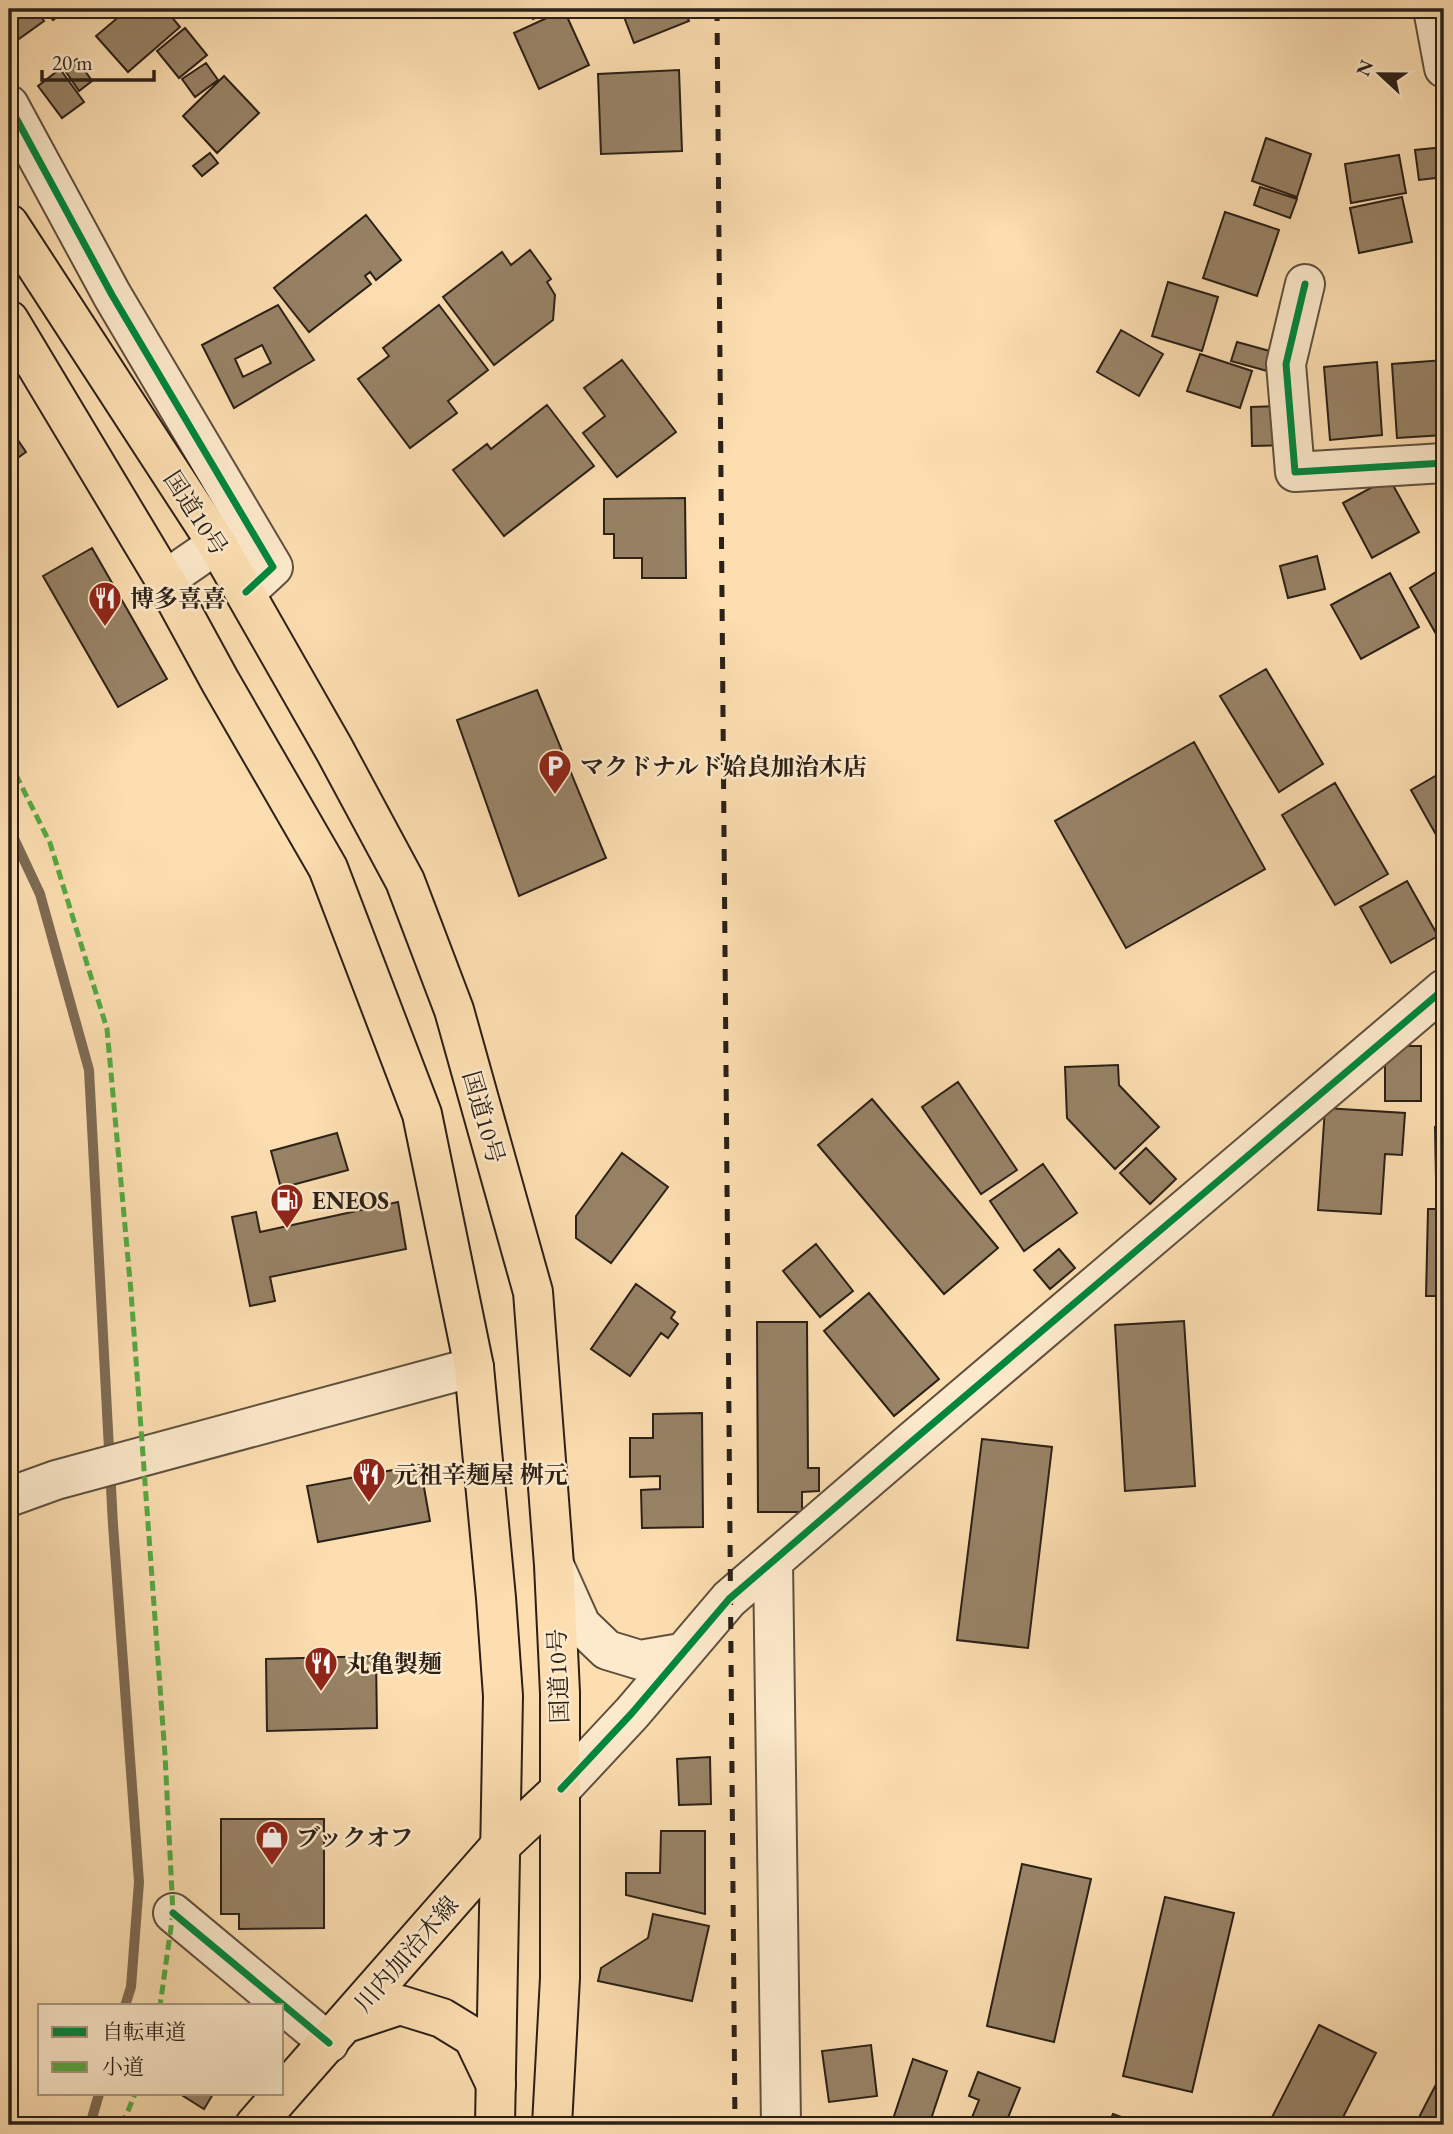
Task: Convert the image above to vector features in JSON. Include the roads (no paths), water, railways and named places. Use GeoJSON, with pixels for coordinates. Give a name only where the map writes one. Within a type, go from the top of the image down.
{"type":"FeatureCollection","features":[{"type":"Feature","properties":{"kind":"main road","name":"国道10号"},"geometry":{"type":"LineString","coordinates":[[9,224],[246,592],[405,881],[454,1010],[533,1292],[554,1565],[561,1789],[560,1978],[552,2125]]}},
{"type":"Feature","properties":{"kind":"main road"},"geometry":{"type":"LineString","coordinates":[[9,320],[165,580],[328,868],[422,1114],[458,1372],[496,1598],[503,1696],[495,2125]]}},
{"type":"Feature","properties":{"kind":"main road","name":"川内加治木線"},"geometry":{"type":"LineString","coordinates":[[284,2092],[499,1847],[561,1789]]}},
{"type":"Feature","properties":{"kind":"main road"},"geometry":{"type":"LineString","coordinates":[[337,2033],[400,2005],[442,2018],[473,2037],[496,2085]]}},
{"type":"Feature","properties":{"kind":"main road","name":"川内加治木線"},"geometry":{"type":"LineString","coordinates":[[255,2125],[281,2096]]}},
{"type":"Feature","properties":{"kind":"street"},"geometry":{"type":"LineString","coordinates":[[1433,9],[1444,68]]}},
{"type":"Feature","properties":{"kind":"street"},"geometry":{"type":"LineString","coordinates":[[9,105],[112,295],[273,567],[246,592]]}},
{"type":"Feature","properties":{"kind":"street"},"geometry":{"type":"LineString","coordinates":[[1306,284],[1286,364],[1295,472],[1444,463]]}},
{"type":"Feature","properties":{"kind":"street"},"geometry":{"type":"LineString","coordinates":[[165,580],[217,544]]}},
{"type":"Feature","properties":{"kind":"street"},"geometry":{"type":"LineString","coordinates":[[561,1789],[632,1713],[729,1600],[1444,989]]}},
{"type":"Feature","properties":{"kind":"street"},"geometry":{"type":"LineString","coordinates":[[9,1497],[56,1480],[458,1372]]}},
{"type":"Feature","properties":{"kind":"street"},"geometry":{"type":"LineString","coordinates":[[774,1562],[781,2125]]}},
{"type":"Feature","properties":{"kind":"street"},"geometry":{"type":"LineString","coordinates":[[554,1565],[581,1625],[607,1650],[640,1660],[681,1653]]}},
{"type":"Feature","properties":{"kind":"street"},"geometry":{"type":"LineString","coordinates":[[173,1913],[337,2033]]}},
{"type":"Feature","properties":{"kind":"waterway"},"geometry":{"type":"LineString","coordinates":[[9,828],[40,894],[89,1070],[113,1525],[139,1882],[131,1987],[126,2004]]}},
{"type":"Feature","properties":{"kind":"waterway"},"geometry":{"type":"LineString","coordinates":[[90,2125],[98,2096]]}},
{"type":"Feature","properties":{"kind":"railway"},"geometry":{"type":"LineString","coordinates":[[717,9],[735,2125]]}},
{"type":"Feature","properties":{"kind":"place","name":"博多喜喜"},"geometry":{"type":"Point","coordinates":[105,628]}},
{"type":"Feature","properties":{"kind":"place","name":"マクドナルド姶良加治木店"},"geometry":{"type":"Point","coordinates":[555,796]}},
{"type":"Feature","properties":{"kind":"place","name":"ENEOS"},"geometry":{"type":"Point","coordinates":[287,1230]}},
{"type":"Feature","properties":{"kind":"place","name":"元祖辛麺屋 桝元"},"geometry":{"type":"Point","coordinates":[369,1504]}},
{"type":"Feature","properties":{"kind":"place","name":"丸亀製麺"},"geometry":{"type":"Point","coordinates":[321,1693]}},
{"type":"Feature","properties":{"kind":"place","name":"ブックオフ"},"geometry":{"type":"Point","coordinates":[272,1867]}}]}
